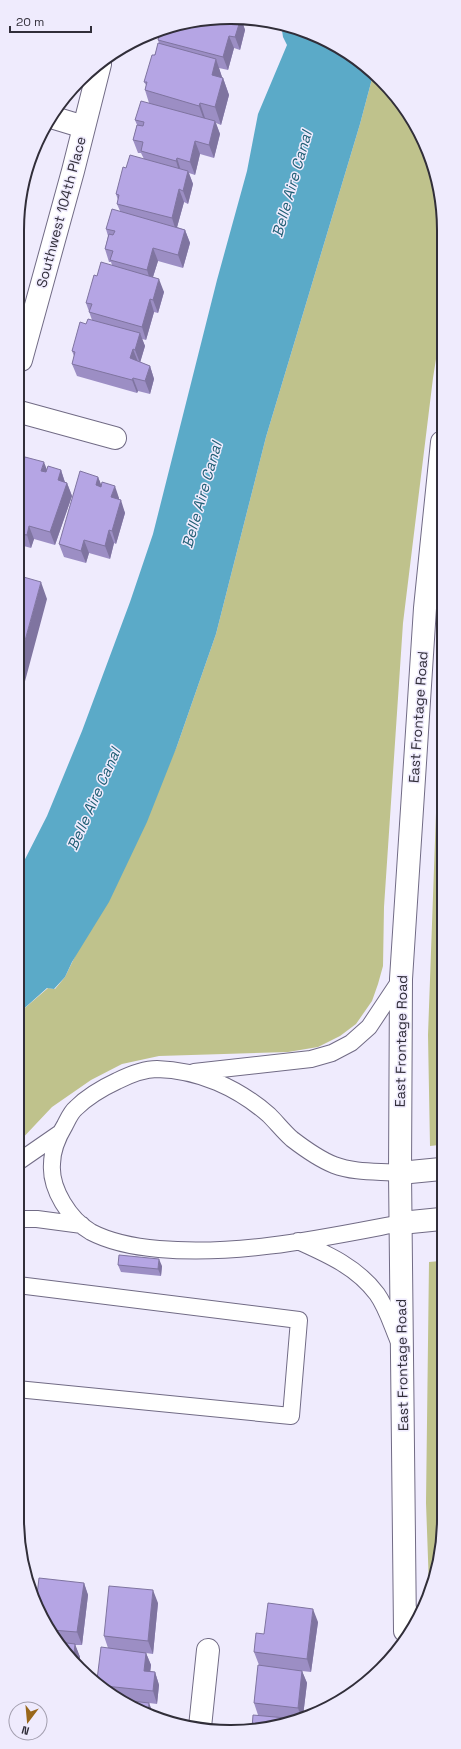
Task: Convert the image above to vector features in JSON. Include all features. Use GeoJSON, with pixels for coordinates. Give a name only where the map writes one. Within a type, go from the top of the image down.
{"type":"FeatureCollection","features":[{"type":"Feature","properties":{"kind":"main road","name":"Southwest 104th Place"},"geometry":{"type":"LineString","coordinates":[[24,345],[98,72]]}},
{"type":"Feature","properties":{"kind":"main road"},"geometry":{"type":"LineString","coordinates":[[57,120],[84,127]]}},
{"type":"Feature","properties":{"kind":"main road"},"geometry":{"type":"LineString","coordinates":[[24,413],[115,438]]}},
{"type":"Feature","properties":{"kind":"main road","name":"East Frontage Road"},"geometry":{"type":"LineString","coordinates":[[405,1628],[400,1173],[401,979],[425,608],[437,491]]}},
{"type":"Feature","properties":{"kind":"main road"},"geometry":{"type":"LineString","coordinates":[[400,1173],[437,1169]]}},
{"type":"Feature","properties":{"kind":"main road"},"geometry":{"type":"LineString","coordinates":[[401,1223],[437,1219]]}},
{"type":"Feature","properties":{"kind":"main road"},"geometry":{"type":"LineString","coordinates":[[406,1612],[408,1624]]}},
{"type":"Feature","properties":{"kind":"main road"},"geometry":{"type":"LineString","coordinates":[[200,1722],[208,1650]]}},
{"type":"Feature","properties":{"kind":"lane"},"geometry":{"type":"LineString","coordinates":[[401,979],[369,1027],[351,1043],[332,1053],[311,1059],[189,1072],[155,1069],[127,1076],[100,1089],[75,1109],[60,1133],[52,1164],[56,1190],[68,1212],[82,1225],[106,1238],[138,1247],[216,1251],[298,1241],[401,1223]]}},
{"type":"Feature","properties":{"kind":"lane"},"geometry":{"type":"LineString","coordinates":[[189,1072],[220,1083],[247,1098],[270,1116],[292,1138],[315,1156],[336,1166],[356,1171],[400,1173]]}},
{"type":"Feature","properties":{"kind":"lane"},"geometry":{"type":"LineString","coordinates":[[24,1158],[60,1133]]}},
{"type":"Feature","properties":{"kind":"lane"},"geometry":{"type":"LineString","coordinates":[[24,1219],[37,1219],[82,1225]]}},
{"type":"Feature","properties":{"kind":"lane"},"geometry":{"type":"LineString","coordinates":[[298,1241],[332,1256],[367,1283],[377,1294],[384,1307],[402,1350]]}},
{"type":"Feature","properties":{"kind":"lane"},"geometry":{"type":"LineString","coordinates":[[24,1286],[299,1320],[290,1416],[24,1390]]}},
{"type":"Feature","properties":{"kind":"green space"},"geometry":{"type":"Polygon","coordinates":[[[372,79],[386,94],[416,139],[430,177],[437,217],[437,353],[403,623],[384,907],[383,966],[378,984],[372,1001],[356,1024],[340,1036],[318,1047],[288,1052],[159,1056],[122,1064],[91,1080],[52,1107],[24,1137],[24,1009],[48,988],[55,989],[65,977],[177,746],[216,634],[266,437],[360,124],[372,79]]]}},
{"type":"Feature","properties":{"kind":"green space"},"geometry":{"type":"Polygon","coordinates":[[[437,785],[437,1145],[430,1146],[428,1035],[437,785]]]}},
{"type":"Feature","properties":{"kind":"green space"},"geometry":{"type":"Polygon","coordinates":[[[437,1261],[437,1532],[429,1576],[426,1503],[429,1262],[437,1261]]]}},
{"type":"Feature","properties":{"kind":"water","name":"Belle Aire Canal"},"geometry":{"type":"Polygon","coordinates":[[[282,31],[322,45],[345,59],[372,79],[360,124],[266,437],[216,634],[177,746],[147,822],[109,902],[72,962],[65,977],[54,989],[47,988],[24,1009],[24,861],[47,816],[82,731],[130,602],[153,534],[217,280],[247,171],[258,114],[287,45],[282,31]]]}},
{"type":"Feature","properties":{"kind":"building"},"geometry":{"type":"Polygon","coordinates":[[[217,24],[239,24],[235,37],[229,36],[223,57],[158,40],[159,37],[164,35],[190,28],[217,24]]]}},
{"type":"Feature","properties":{"kind":"building"},"geometry":{"type":"Polygon","coordinates":[[[158,43],[216,59],[212,75],[223,78],[215,107],[200,103],[199,106],[145,90],[147,82],[144,82],[152,55],[155,55],[158,43]]]}},
{"type":"Feature","properties":{"kind":"building"},"geometry":{"type":"Polygon","coordinates":[[[141,101],[215,121],[209,145],[195,141],[190,162],[177,158],[176,161],[141,151],[143,142],[133,140],[137,125],[143,126],[144,122],[135,120],[141,101]]]}},
{"type":"Feature","properties":{"kind":"building"},"geometry":{"type":"Polygon","coordinates":[[[130,155],[188,171],[183,191],[179,189],[172,218],[117,204],[119,195],[116,194],[123,167],[126,168],[130,155]]]}},
{"type":"Feature","properties":{"kind":"building"},"geometry":{"type":"Polygon","coordinates":[[[112,209],[185,230],[178,255],[153,248],[147,270],[110,260],[113,251],[105,249],[109,234],[113,235],[115,231],[106,229],[112,209]]]}},
{"type":"Feature","properties":{"kind":"building"},"geometry":{"type":"Polygon","coordinates":[[[101,262],[159,279],[153,300],[150,299],[142,327],[89,312],[92,304],[86,303],[94,275],[97,276],[101,262]]]}},
{"type":"Feature","properties":{"kind":"building"},"geometry":{"type":"Polygon","coordinates":[[[88,319],[140,333],[135,350],[133,349],[130,358],[150,366],[145,381],[133,378],[132,380],[72,364],[75,352],[72,351],[80,322],[86,324],[88,319]]]}},
{"type":"Feature","properties":{"kind":"building"},"geometry":{"type":"Polygon","coordinates":[[[25,457],[44,462],[41,471],[46,472],[48,466],[61,470],[58,480],[67,483],[50,532],[29,526],[27,535],[24,535],[25,457]]]}},
{"type":"Feature","properties":{"kind":"building"},"geometry":{"type":"Polygon","coordinates":[[[80,471],[98,477],[96,485],[101,487],[102,482],[115,486],[111,497],[121,500],[112,531],[109,530],[105,546],[84,540],[81,551],[59,544],[80,471]]]}},
{"type":"Feature","properties":{"kind":"building"},"geometry":{"type":"Polygon","coordinates":[[[24,577],[41,582],[24,644],[24,577]]]}},
{"type":"Feature","properties":{"kind":"building"},"geometry":{"type":"Polygon","coordinates":[[[119,1255],[159,1259],[158,1269],[118,1265],[119,1255]]]}},
{"type":"Feature","properties":{"kind":"building"},"geometry":{"type":"Polygon","coordinates":[[[39,1578],[84,1583],[77,1632],[57,1630],[45,1610],[37,1591],[39,1578]]]}},
{"type":"Feature","properties":{"kind":"building"},"geometry":{"type":"Polygon","coordinates":[[[109,1586],[153,1590],[148,1641],[104,1636],[109,1586]]]}},
{"type":"Feature","properties":{"kind":"building"},"geometry":{"type":"Polygon","coordinates":[[[268,1603],[313,1609],[307,1659],[254,1652],[256,1633],[264,1634],[268,1603]]]}},
{"type":"Feature","properties":{"kind":"building"},"geometry":{"type":"Polygon","coordinates":[[[66,1643],[75,1644],[74,1654],[66,1643]]]}},
{"type":"Feature","properties":{"kind":"building"},"geometry":{"type":"Polygon","coordinates":[[[101,1647],[146,1653],[144,1671],[155,1672],[153,1691],[111,1687],[97,1676],[101,1647]]]}},
{"type":"Feature","properties":{"kind":"building"},"geometry":{"type":"Polygon","coordinates":[[[258,1665],[302,1671],[298,1708],[254,1703],[258,1665]]]}},
{"type":"Feature","properties":{"kind":"building"},"geometry":{"type":"Polygon","coordinates":[[[134,1701],[149,1703],[149,1708],[134,1701]]]}},
{"type":"Feature","properties":{"kind":"building"},"geometry":{"type":"Polygon","coordinates":[[[253,1715],[284,1718],[271,1721],[252,1724],[253,1715]]]}}]}
